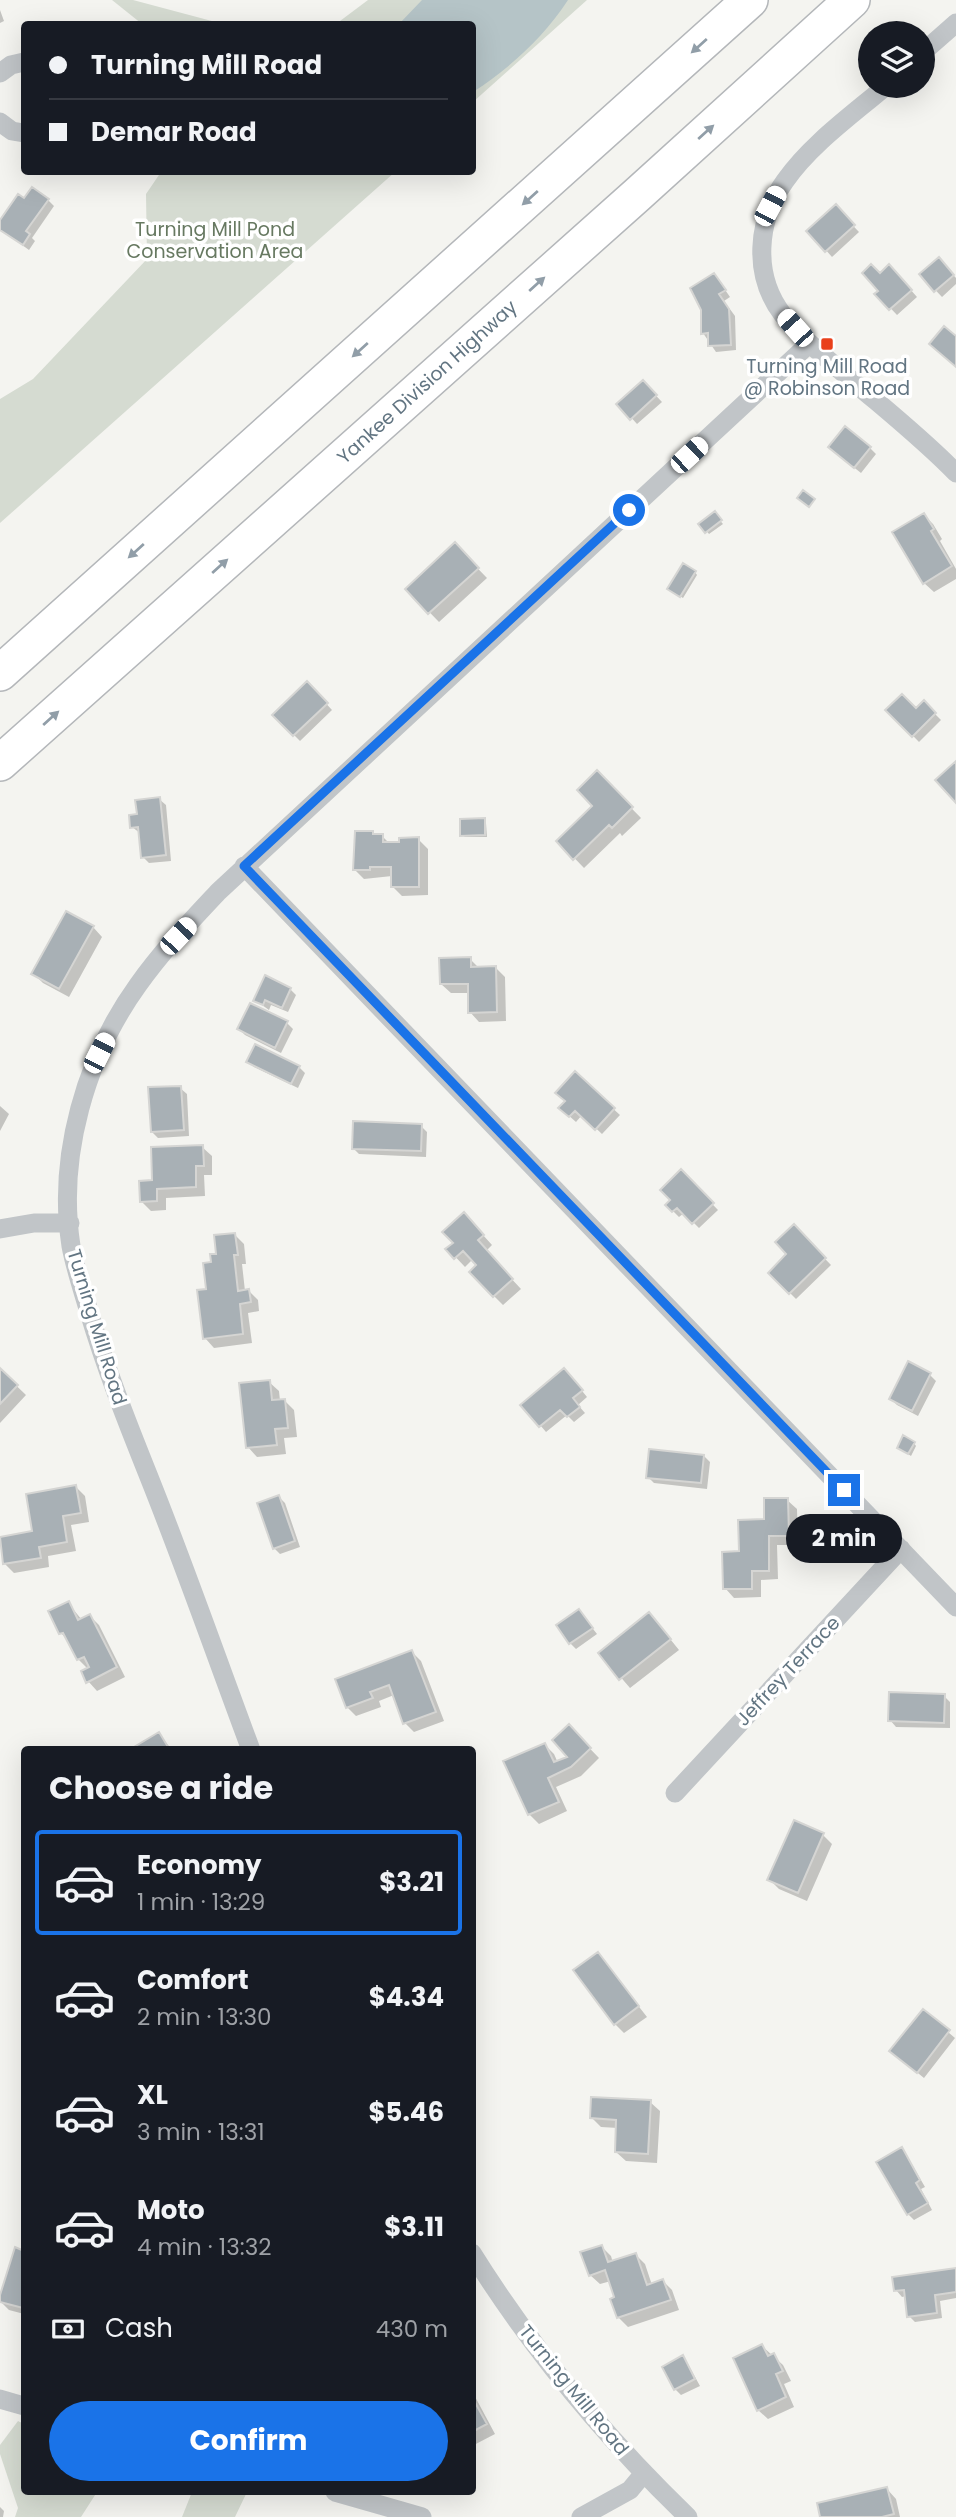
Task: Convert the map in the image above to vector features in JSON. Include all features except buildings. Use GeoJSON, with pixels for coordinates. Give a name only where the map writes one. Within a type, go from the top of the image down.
{"type":"FeatureCollection","features":[{"type":"Feature","properties":{"kind":"highway"},"geometry":{"type":"LineString","coordinates":[[0,673],[750,0]]}},
{"type":"Feature","properties":{"kind":"highway","name":"Yankee Division Highway"},"geometry":{"type":"LineString","coordinates":[[0,763],[852,0]]}},
{"type":"Feature","properties":{"kind":"street"},"geometry":{"type":"LineString","coordinates":[[935,42],[956,23]]}},
{"type":"Feature","properties":{"kind":"street"},"geometry":{"type":"LineString","coordinates":[[0,73],[21,63]]}},
{"type":"Feature","properties":{"kind":"street"},"geometry":{"type":"LineString","coordinates":[[873,98],[794,169],[778,192],[765,220],[762,257],[770,290],[781,313],[809,344],[956,472]]}},
{"type":"Feature","properties":{"kind":"street"},"geometry":{"type":"LineString","coordinates":[[0,123],[12,131],[21,132]]}},
{"type":"Feature","properties":{"kind":"street","name":"Turning Mill Road"},"geometry":{"type":"LineString","coordinates":[[250,1746],[108,1375],[71,1246],[68,1200],[74,1139],[86,1090],[99,1053],[130,998],[157,960],[244,866],[809,344]]}},
{"type":"Feature","properties":{"kind":"street"},"geometry":{"type":"LineString","coordinates":[[244,866],[956,1607]]}},
{"type":"Feature","properties":{"kind":"street"},"geometry":{"type":"LineString","coordinates":[[0,1229],[34,1223],[70,1223]]}},
{"type":"Feature","properties":{"kind":"street","name":"Jeffrey Terrace"},"geometry":{"type":"LineString","coordinates":[[675,1793],[901,1549]]}},
{"type":"Feature","properties":{"kind":"street","name":"Turning Mill Road"},"geometry":{"type":"LineString","coordinates":[[476,2259],[534,2345],[644,2473],[688,2517]]}},
{"type":"Feature","properties":{"kind":"street"},"geometry":{"type":"LineString","coordinates":[[0,2399],[21,2405]]}},
{"type":"Feature","properties":{"kind":"street"},"geometry":{"type":"LineString","coordinates":[[581,2517],[630,2490],[644,2473]]}},
{"type":"Feature","properties":{"kind":"street"},"geometry":{"type":"LineString","coordinates":[[345,2495],[422,2517]]}},
{"type":"Feature","properties":{"kind":"green space"},"geometry":{"type":"Polygon","coordinates":[[[112,0],[133,0],[212,21],[138,21],[112,0]]]}},
{"type":"Feature","properties":{"kind":"green space"},"geometry":{"type":"Polygon","coordinates":[[[368,0],[587,0],[476,99],[476,21],[340,21],[368,0]]]}},
{"type":"Feature","properties":{"kind":"green space","name":"Turning Mill Pond Conservation Area"},"geometry":{"type":"Polygon","coordinates":[[[159,175],[392,175],[0,523],[0,399],[33,379],[147,259],[146,194],[159,175]]]}},
{"type":"Feature","properties":{"kind":"green space"},"geometry":{"type":"Polygon","coordinates":[[[18,2421],[21,2422],[21,2495],[95,2495],[81,2517],[15,2517],[18,2508],[0,2454],[0,2445],[18,2421]]]}},
{"type":"Feature","properties":{"kind":"green space"},"geometry":{"type":"Polygon","coordinates":[[[191,2495],[246,2495],[235,2517],[182,2517],[191,2495]]]}},
{"type":"Feature","properties":{"kind":"shaded area"},"geometry":{"type":"Polygon","coordinates":[[[422,0],[568,0],[548,27],[525,51],[476,90],[476,21],[402,21],[422,0]]]}},
{"type":"Feature","properties":{"kind":"place","name":"Turning Mill Road @ Robinson Road"},"geometry":{"type":"Point","coordinates":[827,344]}},
{"type":"Feature","properties":{"kind":"route"},"geometry":{"type":"LineString","coordinates":[[629,510],[244,866],[844,1490]]}}]}
